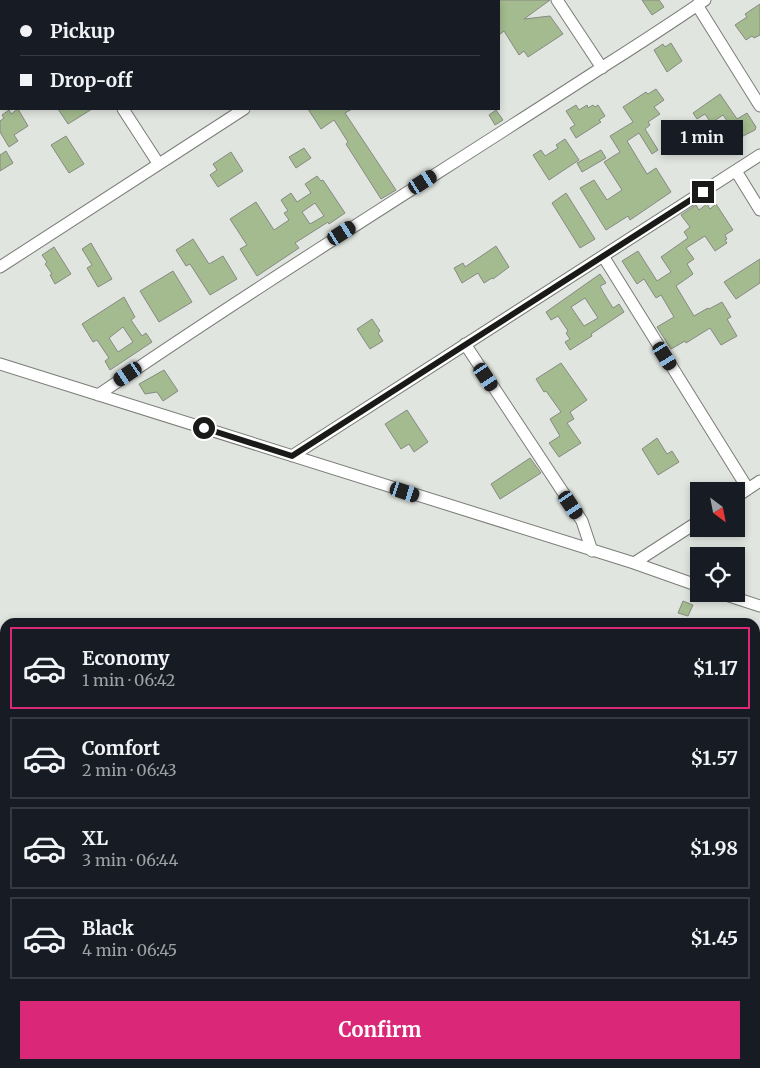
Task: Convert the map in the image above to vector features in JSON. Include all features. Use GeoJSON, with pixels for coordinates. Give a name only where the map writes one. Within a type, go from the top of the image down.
{"type":"FeatureCollection","features":[{"type":"Feature","properties":{"kind":"street"},"geometry":{"type":"LineString","coordinates":[[557,0],[602,68]]}},
{"type":"Feature","properties":{"kind":"street"},"geometry":{"type":"LineString","coordinates":[[98,394],[334,238],[701,3],[760,106]]}},
{"type":"Feature","properties":{"kind":"street"},"geometry":{"type":"LineString","coordinates":[[124,110],[158,163]]}},
{"type":"Feature","properties":{"kind":"street"},"geometry":{"type":"LineString","coordinates":[[0,267],[242,110]]}},
{"type":"Feature","properties":{"kind":"street"},"geometry":{"type":"LineString","coordinates":[[292,456],[760,155]]}},
{"type":"Feature","properties":{"kind":"street"},"geometry":{"type":"LineString","coordinates":[[736,171],[760,210]]}},
{"type":"Feature","properties":{"kind":"street"},"geometry":{"type":"LineString","coordinates":[[603,256],[748,489]]}},
{"type":"Feature","properties":{"kind":"street"},"geometry":{"type":"LineString","coordinates":[[465,344],[582,521],[592,551]]}},
{"type":"Feature","properties":{"kind":"street"},"geometry":{"type":"LineString","coordinates":[[0,364],[634,563],[690,583]]}},
{"type":"Feature","properties":{"kind":"street"},"geometry":{"type":"LineString","coordinates":[[745,491],[760,481]]}},
{"type":"Feature","properties":{"kind":"street"},"geometry":{"type":"LineString","coordinates":[[634,563],[690,527]]}},
{"type":"Feature","properties":{"kind":"street"},"geometry":{"type":"LineString","coordinates":[[745,601],[760,606]]}},
{"type":"Feature","properties":{"kind":"building"},"geometry":{"type":"Polygon","coordinates":[[[500,0],[550,0],[524,19],[550,16],[563,34],[528,57],[524,51],[519,55],[504,31],[500,34],[500,0]]]}},
{"type":"Feature","properties":{"kind":"building"},"geometry":{"type":"Polygon","coordinates":[[[642,0],[659,0],[664,7],[652,15],[642,0]]]}},
{"type":"Feature","properties":{"kind":"building"},"geometry":{"type":"Polygon","coordinates":[[[760,4],[760,35],[754,38],[752,36],[746,40],[735,25],[747,17],[745,14],[760,4]]]}},
{"type":"Feature","properties":{"kind":"building"},"geometry":{"type":"Polygon","coordinates":[[[671,43],[682,61],[667,72],[654,50],[663,44],[665,47],[671,43]]]}},
{"type":"Feature","properties":{"kind":"building"},"geometry":{"type":"Polygon","coordinates":[[[656,89],[664,100],[654,107],[660,114],[648,122],[650,125],[645,129],[658,150],[652,154],[639,133],[627,141],[647,174],[656,168],[671,192],[630,220],[628,216],[606,230],[580,188],[594,180],[607,200],[622,190],[604,162],[620,152],[610,136],[633,122],[623,107],[646,92],[648,94],[656,89]]]}},
{"type":"Feature","properties":{"kind":"building"},"geometry":{"type":"Polygon","coordinates":[[[720,94],[737,119],[747,113],[756,127],[755,130],[739,138],[723,115],[711,123],[705,114],[697,119],[693,113],[720,94]]]}},
{"type":"Feature","properties":{"kind":"building"},"geometry":{"type":"Polygon","coordinates":[[[576,105],[579,110],[587,105],[588,108],[598,105],[605,116],[599,120],[601,122],[576,138],[570,128],[575,125],[566,111],[576,105]]]}},
{"type":"Feature","properties":{"kind":"building"},"geometry":{"type":"Polygon","coordinates":[[[9,110],[11,114],[19,110],[28,126],[14,135],[18,141],[9,147],[0,132],[0,121],[4,118],[2,115],[9,110]]]}},
{"type":"Feature","properties":{"kind":"building"},"geometry":{"type":"Polygon","coordinates":[[[59,110],[90,110],[68,124],[59,110]]]}},
{"type":"Feature","properties":{"kind":"building"},"geometry":{"type":"Polygon","coordinates":[[[309,110],[350,110],[345,113],[396,190],[381,199],[346,144],[348,142],[334,120],[321,129],[309,110]]]}},
{"type":"Feature","properties":{"kind":"building"},"geometry":{"type":"Polygon","coordinates":[[[496,110],[503,120],[495,125],[489,115],[496,110]]]}},
{"type":"Feature","properties":{"kind":"building"},"geometry":{"type":"Polygon","coordinates":[[[66,136],[84,164],[69,173],[51,145],[66,136]]]}},
{"type":"Feature","properties":{"kind":"building"},"geometry":{"type":"Polygon","coordinates":[[[565,139],[579,160],[549,180],[533,155],[541,150],[545,156],[558,148],[556,145],[565,139]]]}},
{"type":"Feature","properties":{"kind":"building"},"geometry":{"type":"Polygon","coordinates":[[[304,148],[311,158],[296,168],[289,157],[304,148]]]}},
{"type":"Feature","properties":{"kind":"building"},"geometry":{"type":"Polygon","coordinates":[[[601,150],[606,158],[582,172],[577,163],[601,150]]]}},
{"type":"Feature","properties":{"kind":"building"},"geometry":{"type":"Polygon","coordinates":[[[6,151],[13,163],[0,171],[0,155],[6,151]]]}},
{"type":"Feature","properties":{"kind":"building"},"geometry":{"type":"Polygon","coordinates":[[[231,152],[243,171],[218,187],[210,175],[217,170],[213,164],[231,152]]]}},
{"type":"Feature","properties":{"kind":"building"},"geometry":{"type":"Polygon","coordinates":[[[317,176],[321,181],[323,180],[345,213],[295,243],[299,248],[257,276],[240,249],[247,245],[230,219],[256,202],[274,230],[289,220],[284,213],[288,211],[281,200],[291,193],[297,202],[311,193],[305,184],[317,176]],[[315,203],[302,212],[310,224],[324,216],[315,203]]]}},
{"type":"Feature","properties":{"kind":"building"},"geometry":{"type":"Polygon","coordinates":[[[566,193],[595,239],[580,248],[552,203],[566,193]]]}},
{"type":"Feature","properties":{"kind":"building"},"geometry":{"type":"Polygon","coordinates":[[[707,204],[710,209],[716,204],[733,230],[725,235],[727,243],[715,251],[705,236],[686,248],[694,259],[687,264],[693,274],[676,286],[694,316],[722,302],[731,317],[727,319],[737,336],[721,345],[710,328],[686,343],[685,341],[671,349],[657,327],[674,317],[661,295],[656,298],[644,279],[637,284],[622,261],[638,251],[657,281],[671,272],[661,257],[688,238],[684,232],[690,227],[681,215],[696,205],[699,210],[707,204]]]}},
{"type":"Feature","properties":{"kind":"building"},"geometry":{"type":"Polygon","coordinates":[[[193,239],[209,264],[223,256],[237,279],[210,295],[190,264],[186,266],[176,250],[193,239]]]}},
{"type":"Feature","properties":{"kind":"building"},"geometry":{"type":"Polygon","coordinates":[[[91,243],[112,279],[98,287],[87,268],[92,265],[82,249],[91,243]]]}},
{"type":"Feature","properties":{"kind":"building"},"geometry":{"type":"Polygon","coordinates":[[[496,246],[509,267],[484,283],[478,273],[462,283],[454,268],[463,263],[465,267],[496,246]]]}},
{"type":"Feature","properties":{"kind":"building"},"geometry":{"type":"Polygon","coordinates":[[[54,247],[71,274],[55,284],[50,275],[52,274],[45,264],[47,262],[42,255],[54,247]]]}},
{"type":"Feature","properties":{"kind":"building"},"geometry":{"type":"Polygon","coordinates":[[[760,259],[760,283],[736,299],[724,282],[760,259]]]}},
{"type":"Feature","properties":{"kind":"building"},"geometry":{"type":"Polygon","coordinates":[[[173,271],[192,302],[159,322],[140,291],[173,271]]]}},
{"type":"Feature","properties":{"kind":"building"},"geometry":{"type":"Polygon","coordinates":[[[600,274],[606,283],[600,286],[613,308],[619,304],[624,312],[570,350],[565,342],[570,339],[566,333],[568,331],[558,316],[551,320],[546,312],[600,274]],[[585,298],[571,307],[584,326],[598,318],[585,298]]]}},
{"type":"Feature","properties":{"kind":"building"},"geometry":{"type":"Polygon","coordinates":[[[124,297],[135,317],[131,320],[142,336],[146,333],[152,342],[110,370],[105,361],[109,358],[97,340],[93,342],[82,324],[124,297]],[[123,327],[109,338],[118,352],[133,342],[123,327]]]}},
{"type":"Feature","properties":{"kind":"building"},"geometry":{"type":"Polygon","coordinates":[[[372,319],[380,331],[378,333],[383,341],[370,349],[357,329],[372,319]]]}},
{"type":"Feature","properties":{"kind":"building"},"geometry":{"type":"Polygon","coordinates":[[[561,363],[587,400],[570,412],[574,419],[567,423],[581,443],[559,457],[549,443],[560,436],[550,419],[561,412],[536,379],[561,363]]]}},
{"type":"Feature","properties":{"kind":"building"},"geometry":{"type":"Polygon","coordinates":[[[164,370],[178,391],[163,401],[157,392],[145,394],[139,384],[164,370]]]}},
{"type":"Feature","properties":{"kind":"building"},"geometry":{"type":"Polygon","coordinates":[[[407,410],[428,442],[414,452],[409,444],[401,449],[385,424],[407,410]]]}},
{"type":"Feature","properties":{"kind":"building"},"geometry":{"type":"Polygon","coordinates":[[[657,438],[667,454],[672,451],[679,462],[658,475],[642,449],[657,438]]]}},
{"type":"Feature","properties":{"kind":"building"},"geometry":{"type":"Polygon","coordinates":[[[530,458],[541,473],[500,499],[491,484],[530,458]]]}},
{"type":"Feature","properties":{"kind":"building"},"geometry":{"type":"Polygon","coordinates":[[[683,601],[693,605],[688,616],[678,613],[683,601]]]}},
{"type":"Feature","properties":{"kind":"route"},"geometry":{"type":"LineString","coordinates":[[204,428],[292,456],[703,192]]}}]}
